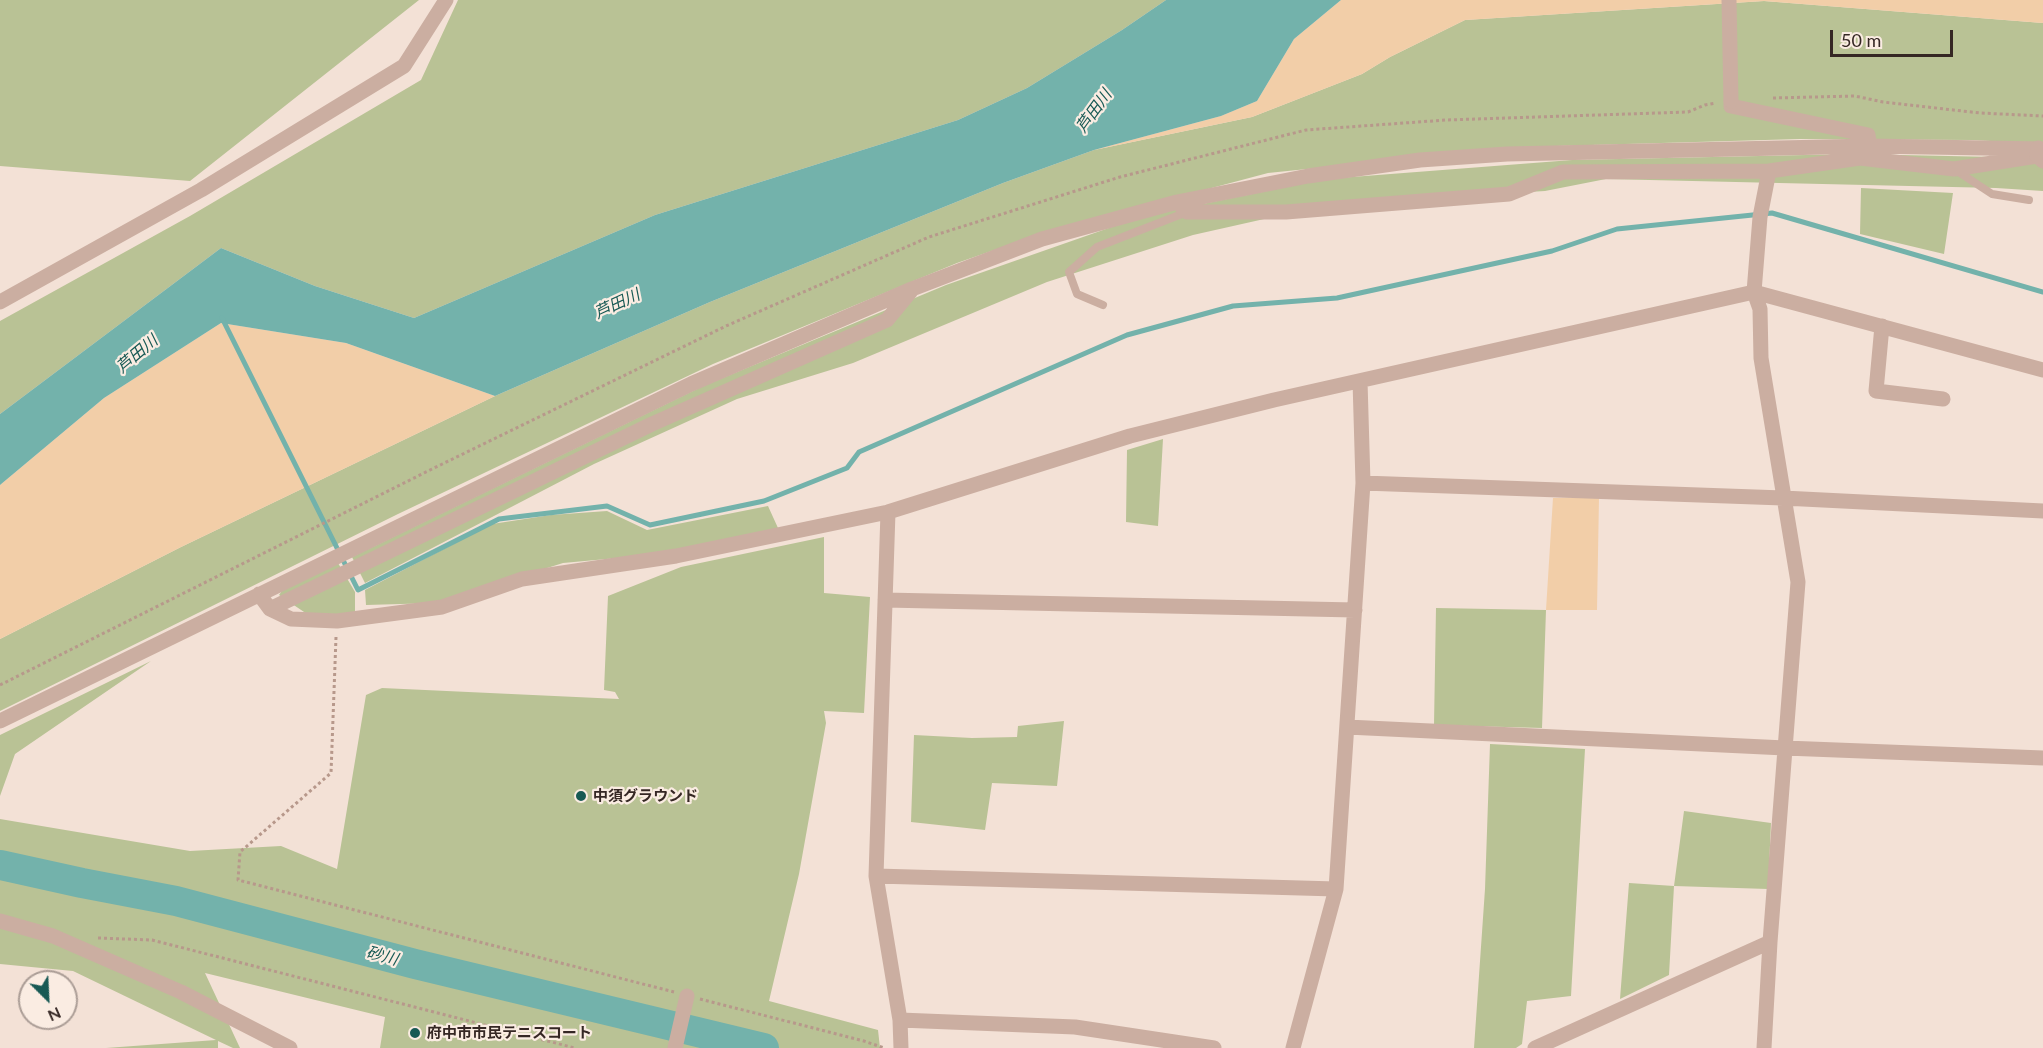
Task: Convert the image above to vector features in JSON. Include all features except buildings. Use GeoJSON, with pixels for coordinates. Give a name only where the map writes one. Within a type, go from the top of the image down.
{"type":"FeatureCollection","features":[{"type":"Feature","properties":{"kind":"street"},"geometry":{"type":"LineString","coordinates":[[0,302],[201,190],[404,66],[446,0]]}},
{"type":"Feature","properties":{"kind":"street"},"geometry":{"type":"LineString","coordinates":[[1729,0],[1728,101],[1731,106],[1868,135],[1865,152]]}},
{"type":"Feature","properties":{"kind":"street"},"geometry":{"type":"LineString","coordinates":[[0,721],[691,384],[912,290],[1042,239],[1308,176],[1431,159],[1507,154],[1865,152],[2040,154]]}},
{"type":"Feature","properties":{"kind":"street"},"geometry":{"type":"LineString","coordinates":[[1182,207],[1286,212],[1509,194],[1563,172],[1769,171],[1865,152],[1954,169],[2040,154]]}},
{"type":"Feature","properties":{"kind":"street"},"geometry":{"type":"LineString","coordinates":[[1764,1048],[1798,582],[1761,358],[1760,309],[1754,292],[1760,217],[1769,171]]}},
{"type":"Feature","properties":{"kind":"street"},"geometry":{"type":"LineString","coordinates":[[270,609],[652,424],[887,320],[912,290]]}},
{"type":"Feature","properties":{"kind":"street"},"geometry":{"type":"LineString","coordinates":[[259,594],[270,609],[291,619],[336,621],[442,606],[522,579],[676,556],[888,512],[1130,436],[1274,400],[1754,292],[2043,370]]}},
{"type":"Feature","properties":{"kind":"street"},"geometry":{"type":"LineString","coordinates":[[1882,326],[1876,391],[1943,399]]}},
{"type":"Feature","properties":{"kind":"street"},"geometry":{"type":"LineString","coordinates":[[1293,1048],[1336,889],[1363,483],[1360,381]]}},
{"type":"Feature","properties":{"kind":"street"},"geometry":{"type":"LineString","coordinates":[[1363,483],[1783,498],[2043,512]]}},
{"type":"Feature","properties":{"kind":"street"},"geometry":{"type":"LineString","coordinates":[[888,512],[876,876],[900,1020],[901,1048]]}},
{"type":"Feature","properties":{"kind":"street"},"geometry":{"type":"LineString","coordinates":[[885,600],[1355,610]]}},
{"type":"Feature","properties":{"kind":"street"},"geometry":{"type":"LineString","coordinates":[[1347,727],[2043,758]]}},
{"type":"Feature","properties":{"kind":"street"},"geometry":{"type":"LineString","coordinates":[[876,876],[1336,889]]}},
{"type":"Feature","properties":{"kind":"street"},"geometry":{"type":"LineString","coordinates":[[0,921],[53,936],[181,992],[290,1048]]}},
{"type":"Feature","properties":{"kind":"street"},"geometry":{"type":"LineString","coordinates":[[1535,1048],[1770,942]]}},
{"type":"Feature","properties":{"kind":"street"},"geometry":{"type":"LineString","coordinates":[[675,1048],[687,996]]}},
{"type":"Feature","properties":{"kind":"street"},"geometry":{"type":"LineString","coordinates":[[900,1020],[1075,1027],[1214,1048]]}},
{"type":"Feature","properties":{"kind":"lane"},"geometry":{"type":"LineString","coordinates":[[1954,169],[1992,194],[2029,200]]}},
{"type":"Feature","properties":{"kind":"lane"},"geometry":{"type":"LineString","coordinates":[[1103,305],[1077,294],[1069,272],[1097,247],[1182,207]]}},
{"type":"Feature","properties":{"kind":"path"},"geometry":{"type":"LineString","coordinates":[[1764,98],[1855,96],[1883,102],[1980,113],[2043,116]]}},
{"type":"Feature","properties":{"kind":"path"},"geometry":{"type":"LineString","coordinates":[[0,685],[399,484],[705,336],[929,237],[1120,177],[1306,130],[1446,120],[1688,112],[1705,105],[1728,101]]}},
{"type":"Feature","properties":{"kind":"path"},"geometry":{"type":"LineString","coordinates":[[336,621],[331,773],[240,852],[238,880],[884,1048]]}},
{"type":"Feature","properties":{"kind":"path"},"geometry":{"type":"LineString","coordinates":[[97,938],[152,940],[575,1048]]}},
{"type":"Feature","properties":{"kind":"green space"},"geometry":{"type":"Polygon","coordinates":[[[0,0],[419,0],[190,181],[0,166],[0,0]]]}},
{"type":"Feature","properties":{"kind":"green space"},"geometry":{"type":"Polygon","coordinates":[[[458,0],[1166,0],[1122,30],[1027,88],[958,120],[655,215],[414,318],[315,286],[221,248],[0,414],[0,321],[190,216],[421,80],[458,0]]]}},
{"type":"Feature","properties":{"kind":"green space"},"geometry":{"type":"Polygon","coordinates":[[[1764,1],[2043,23],[2043,144],[1973,140],[1800,139],[1522,147],[1268,173],[1046,232],[957,263],[713,364],[398,514],[0,711],[0,639],[181,547],[495,396],[710,302],[1003,183],[1094,150],[1252,117],[1362,74],[1390,57],[1465,20],[1764,1]]]}},
{"type":"Feature","properties":{"kind":"green space"},"geometry":{"type":"Polygon","coordinates":[[[1853,154],[2043,158],[2043,191],[1606,179],[1545,191],[1331,204],[1193,235],[1047,282],[853,363],[737,399],[594,464],[365,583],[352,557],[701,387],[946,285],[1143,216],[1326,179],[1572,160],[1853,154]]]}},
{"type":"Feature","properties":{"kind":"green space"},"geometry":{"type":"Polygon","coordinates":[[[1861,188],[1953,193],[1944,254],[1860,234],[1861,188]]]}},
{"type":"Feature","properties":{"kind":"green space"},"geometry":{"type":"Polygon","coordinates":[[[1163,439],[1158,526],[1126,522],[1127,450],[1163,439]]]}},
{"type":"Feature","properties":{"kind":"green space"},"geometry":{"type":"Polygon","coordinates":[[[768,506],[778,528],[661,554],[563,563],[436,603],[366,605],[365,590],[492,524],[551,515],[607,511],[647,530],[768,506]]]}},
{"type":"Feature","properties":{"kind":"green space"},"geometry":{"type":"Polygon","coordinates":[[[824,537],[824,593],[870,597],[864,713],[824,711],[826,723],[799,874],[769,1001],[878,1030],[880,1048],[380,1048],[385,1017],[205,973],[240,1048],[233,1048],[218,1041],[218,1048],[106,1048],[216,1040],[78,973],[78,970],[0,964],[0,819],[190,851],[281,846],[337,869],[366,695],[382,688],[619,699],[615,692],[604,690],[608,596],[681,567],[824,537]]]}},
{"type":"Feature","properties":{"kind":"green space"},"geometry":{"type":"Polygon","coordinates":[[[338,563],[355,592],[355,614],[307,614],[279,595],[284,588],[338,563]]]}},
{"type":"Feature","properties":{"kind":"green space"},"geometry":{"type":"Polygon","coordinates":[[[1436,608],[1546,610],[1542,728],[1434,725],[1436,608]]]}},
{"type":"Feature","properties":{"kind":"green space"},"geometry":{"type":"Polygon","coordinates":[[[151,661],[15,754],[0,796],[0,735],[151,661]]]}},
{"type":"Feature","properties":{"kind":"green space"},"geometry":{"type":"Polygon","coordinates":[[[1064,721],[1057,786],[992,783],[985,830],[911,822],[914,735],[972,738],[1017,737],[1018,726],[1064,721]]]}},
{"type":"Feature","properties":{"kind":"green space"},"geometry":{"type":"Polygon","coordinates":[[[1490,744],[1585,749],[1571,996],[1527,1001],[1522,1044],[1516,1048],[1474,1048],[1485,889],[1490,744]]]}},
{"type":"Feature","properties":{"kind":"green space"},"geometry":{"type":"Polygon","coordinates":[[[1684,811],[1771,823],[1768,889],[1674,886],[1684,811]]]}},
{"type":"Feature","properties":{"kind":"green space"},"geometry":{"type":"Polygon","coordinates":[[[1629,883],[1674,886],[1669,975],[1620,999],[1629,883]]]}},
{"type":"Feature","properties":{"kind":"sand"},"geometry":{"type":"Polygon","coordinates":[[[1341,0],[2043,0],[2043,23],[1764,1],[1465,20],[1390,57],[1362,74],[1252,117],[1094,150],[1221,116],[1257,101],[1294,39],[1341,0]]]}},
{"type":"Feature","properties":{"kind":"sand"},"geometry":{"type":"Polygon","coordinates":[[[221,323],[346,343],[495,396],[181,547],[0,639],[0,485],[104,398],[221,323]]]}},
{"type":"Feature","properties":{"kind":"sand"},"geometry":{"type":"Polygon","coordinates":[[[1599,497],[1597,610],[1546,610],[1553,498],[1599,497]]]}},
{"type":"Feature","properties":{"kind":"water","name":"芦田川"},"geometry":{"type":"Polygon","coordinates":[[[1166,0],[1341,0],[1294,39],[1257,101],[1221,116],[1094,150],[1003,183],[710,302],[495,396],[346,343],[221,323],[104,398],[0,485],[0,414],[221,248],[315,286],[414,318],[655,215],[958,120],[1027,88],[1122,30],[1166,0]]]}},
{"type":"Feature","properties":{"kind":"waterway"},"geometry":{"type":"LineString","coordinates":[[222,318],[358,590],[499,519],[607,506],[650,525],[764,501],[847,468],[859,452],[1127,335],[1233,306],[1337,298],[1552,251],[1617,229],[1772,213],[2043,292]]}},
{"type":"Feature","properties":{"kind":"waterway","name":"砂川"},"geometry":{"type":"LineString","coordinates":[[0,865],[176,901],[415,964],[764,1048]]}},
{"type":"Feature","properties":{"kind":"place","name":"中須グラウンド"},"geometry":{"type":"Point","coordinates":[581,796]}},
{"type":"Feature","properties":{"kind":"place","name":"府中市市民テニスコート"},"geometry":{"type":"Point","coordinates":[415,1033]}}]}
